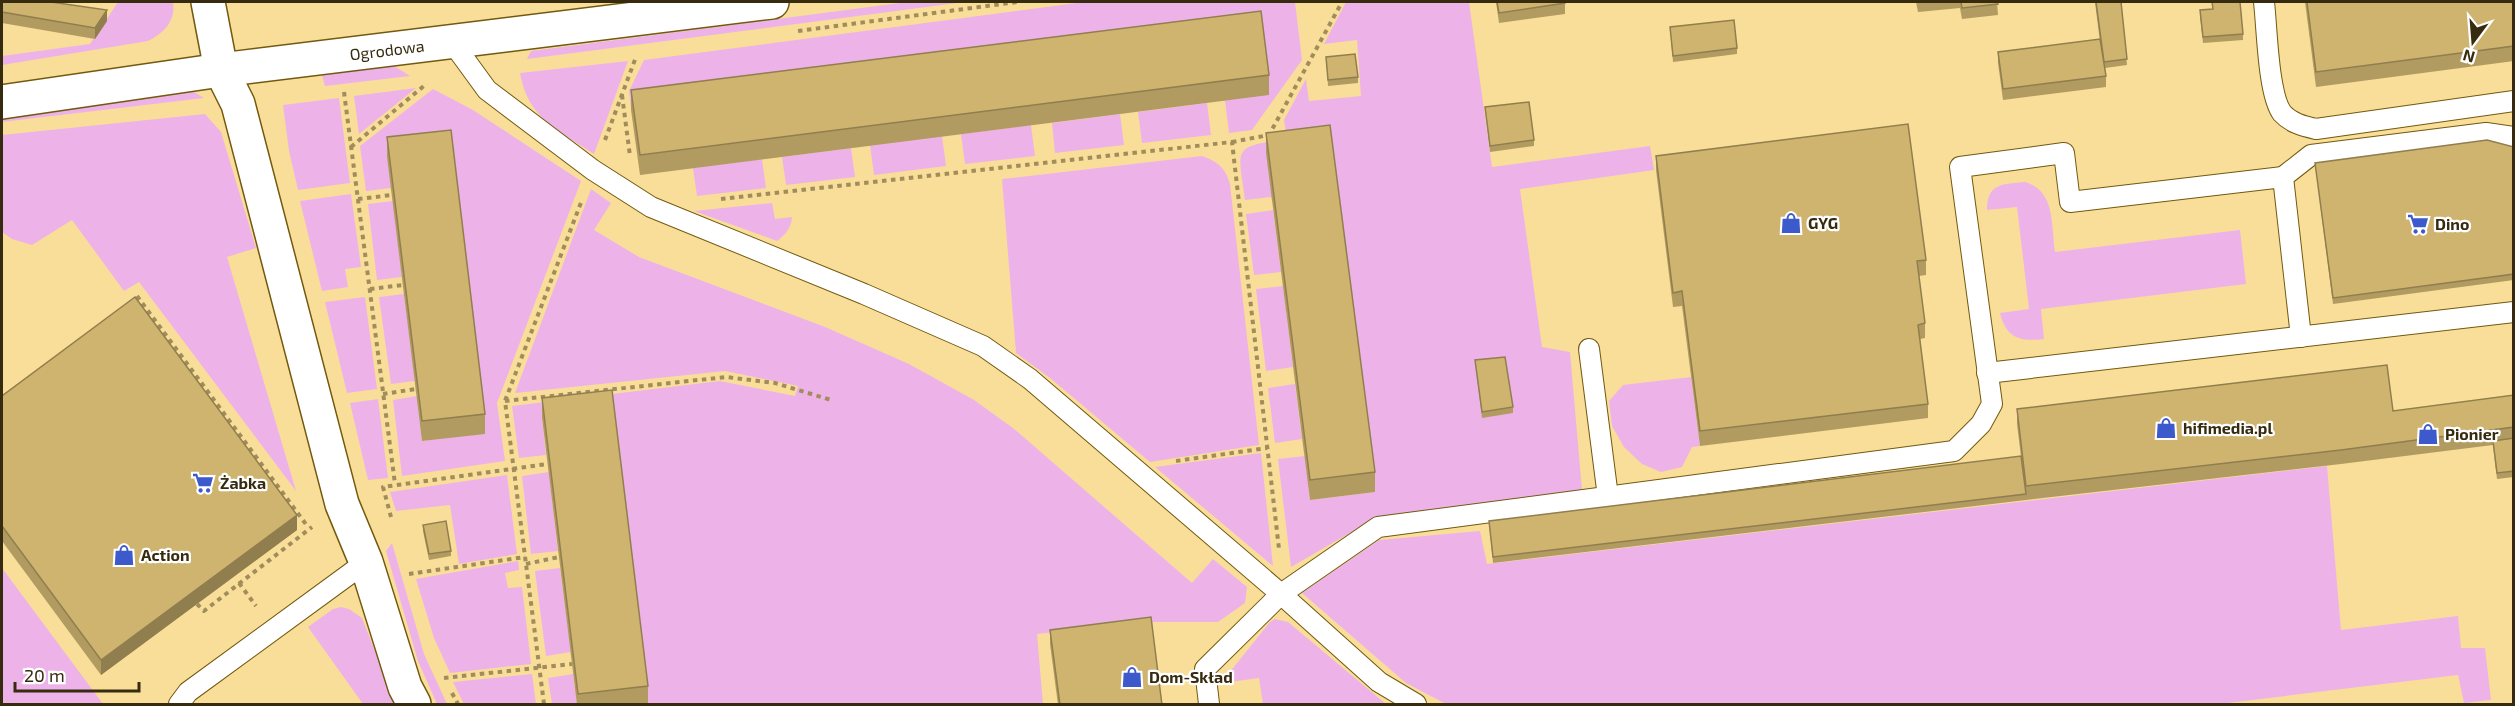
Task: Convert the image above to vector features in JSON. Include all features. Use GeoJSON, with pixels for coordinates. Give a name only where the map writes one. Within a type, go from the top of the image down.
{"type":"FeatureCollection","features":[{"type":"Feature","properties":{"kind":"street"},"geometry":{"type":"LineString","coordinates":[[208,2],[221,70],[238,104],[342,504],[370,574],[409,696]]}},
{"type":"Feature","properties":{"kind":"street","name":"Ogrodowa"},"geometry":{"type":"LineString","coordinates":[[2,102],[221,70],[452,42],[649,9],[772,2]]}},
{"type":"Feature","properties":{"kind":"lane"},"geometry":{"type":"LineString","coordinates":[[2264,2],[2274,98],[2283,114],[2296,124],[2316,129],[2514,101]]}},
{"type":"Feature","properties":{"kind":"lane"},"geometry":{"type":"LineString","coordinates":[[452,42],[487,90],[593,170],[651,207],[984,346],[1029,379],[1281,594],[1378,682],[1416,705]]}},
{"type":"Feature","properties":{"kind":"lane"},"geometry":{"type":"LineString","coordinates":[[1209,705],[1205,669],[1281,594],[1378,527],[1954,451],[1981,424],[1992,404],[1960,166],[2064,153],[2070,202],[2283,177],[2311,155],[2486,133],[2514,137]]}},
{"type":"Feature","properties":{"kind":"lane"},"geometry":{"type":"LineString","coordinates":[[2283,177],[2301,337]]}},
{"type":"Feature","properties":{"kind":"lane"},"geometry":{"type":"LineString","coordinates":[[1987,373],[2514,312]]}},
{"type":"Feature","properties":{"kind":"lane"},"geometry":{"type":"LineString","coordinates":[[1589,349],[1608,497]]}},
{"type":"Feature","properties":{"kind":"lane"},"geometry":{"type":"LineString","coordinates":[[179,705],[189,692],[370,574]]}},
{"type":"Feature","properties":{"kind":"path"},"geometry":{"type":"LineString","coordinates":[[792,32],[1017,2]]}},
{"type":"Feature","properties":{"kind":"path"},"geometry":{"type":"LineString","coordinates":[[711,201],[1269,135],[1342,2]]}},
{"type":"Feature","properties":{"kind":"path"},"geometry":{"type":"LineString","coordinates":[[544,705],[505,400],[622,94],[649,9]]}},
{"type":"Feature","properties":{"kind":"path"},"geometry":{"type":"LineString","coordinates":[[351,147],[433,79]]}},
{"type":"Feature","properties":{"kind":"path"},"geometry":{"type":"LineString","coordinates":[[344,90],[395,484],[547,464]]}},
{"type":"Feature","properties":{"kind":"path"},"geometry":{"type":"LineString","coordinates":[[622,94],[634,196]]}},
{"type":"Feature","properties":{"kind":"path"},"geometry":{"type":"LineString","coordinates":[[1232,141],[1281,566],[1281,594]]}},
{"type":"Feature","properties":{"kind":"path"},"geometry":{"type":"LineString","coordinates":[[358,198],[392,195]]}},
{"type":"Feature","properties":{"kind":"path"},"geometry":{"type":"LineString","coordinates":[[370,289],[403,285]]}},
{"type":"Feature","properties":{"kind":"path"},"geometry":{"type":"LineString","coordinates":[[137,296],[309,529]]}},
{"type":"Feature","properties":{"kind":"path"},"geometry":{"type":"LineString","coordinates":[[505,400],[726,376],[775,383],[831,400]]}},
{"type":"Feature","properties":{"kind":"path"},"geometry":{"type":"LineString","coordinates":[[384,394],[416,389]]}},
{"type":"Feature","properties":{"kind":"path"},"geometry":{"type":"LineString","coordinates":[[1132,467],[1267,448]]}},
{"type":"Feature","properties":{"kind":"path"},"geometry":{"type":"LineString","coordinates":[[197,604],[204,611],[342,504]]}},
{"type":"Feature","properties":{"kind":"path"},"geometry":{"type":"LineString","coordinates":[[370,574],[409,574],[525,557]]}},
{"type":"Feature","properties":{"kind":"path"},"geometry":{"type":"LineString","coordinates":[[526,564],[559,557]]}},
{"type":"Feature","properties":{"kind":"path"},"geometry":{"type":"LineString","coordinates":[[409,696],[445,678],[572,664]]}},
{"type":"Feature","properties":{"kind":"shaded area"},"geometry":{"type":"Polygon","coordinates":[[[118,2],[173,2],[173,15],[168,26],[148,41],[2,65],[2,56],[90,44],[118,2]]]}},
{"type":"Feature","properties":{"kind":"shaded area"},"geometry":{"type":"Polygon","coordinates":[[[907,2],[965,2],[527,59],[531,51],[907,2]]]}},
{"type":"Feature","properties":{"kind":"shaded area"},"geometry":{"type":"Polygon","coordinates":[[[1084,2],[1295,2],[1302,60],[1252,130],[1229,133],[1225,101],[631,110],[629,91],[644,60],[1084,2]]]}},
{"type":"Feature","properties":{"kind":"shaded area"},"geometry":{"type":"Polygon","coordinates":[[[1346,2],[1469,2],[1492,167],[1650,146],[1654,170],[1520,189],[1542,347],[1570,352],[1582,490],[1491,510],[1369,522],[1291,567],[1278,459],[1305,456],[1310,500],[1375,492],[1271,197],[1245,200],[1240,160],[1247,148],[1256,144],[1287,139],[1284,120],[1306,79],[1309,101],[1361,96],[1357,40],[1324,44],[1346,2]]]}},
{"type":"Feature","properties":{"kind":"shaded area"},"geometry":{"type":"Polygon","coordinates":[[[628,61],[594,154],[557,130],[537,113],[524,89],[520,73],[628,61]]]}},
{"type":"Feature","properties":{"kind":"shaded area"},"geometry":{"type":"Polygon","coordinates":[[[394,66],[410,76],[325,86],[322,75],[394,66]]]}},
{"type":"Feature","properties":{"kind":"shaded area"},"geometry":{"type":"Polygon","coordinates":[[[416,88],[359,134],[354,96],[416,88]]]}},
{"type":"Feature","properties":{"kind":"shaded area"},"geometry":{"type":"Polygon","coordinates":[[[433,89],[473,110],[581,181],[497,403],[505,461],[402,476],[393,400],[417,396],[422,441],[485,433],[388,157],[391,188],[366,191],[360,146],[433,89]]]}},
{"type":"Feature","properties":{"kind":"shaded area"},"geometry":{"type":"Polygon","coordinates":[[[194,92],[204,98],[2,122],[2,115],[194,92]]]}},
{"type":"Feature","properties":{"kind":"shaded area"},"geometry":{"type":"Polygon","coordinates":[[[339,98],[350,183],[298,190],[289,151],[283,105],[339,98]]]}},
{"type":"Feature","properties":{"kind":"shaded area"},"geometry":{"type":"Polygon","coordinates":[[[1207,103],[1211,135],[1142,143],[1138,112],[1207,103]]]}},
{"type":"Feature","properties":{"kind":"shaded area"},"geometry":{"type":"Polygon","coordinates":[[[205,114],[221,132],[256,248],[227,257],[296,491],[139,282],[124,291],[72,220],[32,245],[12,239],[2,232],[2,135],[205,114]]]}},
{"type":"Feature","properties":{"kind":"shaded area"},"geometry":{"type":"Polygon","coordinates":[[[1120,114],[1124,145],[1055,153],[1052,123],[1120,114]]]}},
{"type":"Feature","properties":{"kind":"shaded area"},"geometry":{"type":"Polygon","coordinates":[[[1031,125],[1035,156],[965,164],[961,134],[1031,125]]]}},
{"type":"Feature","properties":{"kind":"shaded area"},"geometry":{"type":"Polygon","coordinates":[[[942,136],[946,166],[874,175],[870,145],[942,136]]]}},
{"type":"Feature","properties":{"kind":"shaded area"},"geometry":{"type":"Polygon","coordinates":[[[851,148],[855,177],[786,185],[782,157],[851,148]]]}},
{"type":"Feature","properties":{"kind":"shaded area"},"geometry":{"type":"Polygon","coordinates":[[[1202,156],[1220,166],[1226,173],[1230,184],[1259,445],[1150,462],[1050,378],[1016,353],[1002,179],[1202,156]]]}},
{"type":"Feature","properties":{"kind":"shaded area"},"geometry":{"type":"Polygon","coordinates":[[[762,159],[766,188],[697,196],[693,168],[762,159]]]}},
{"type":"Feature","properties":{"kind":"shaded area"},"geometry":{"type":"Polygon","coordinates":[[[2025,182],[2042,193],[2047,201],[2052,221],[2055,252],[2240,230],[2246,284],[2041,309],[2044,339],[2021,339],[2010,333],[2000,313],[2029,309],[2017,207],[1987,210],[1993,190],[2003,185],[2025,182]]]}},
{"type":"Feature","properties":{"kind":"shaded area"},"geometry":{"type":"Polygon","coordinates":[[[591,189],[611,203],[594,230],[639,257],[825,327],[909,364],[974,400],[1013,428],[1192,583],[1213,559],[1247,587],[1245,603],[1218,622],[1148,622],[1037,634],[1043,704],[648,704],[542,418],[546,455],[519,458],[512,406],[720,381],[795,396],[798,386],[725,371],[515,393],[591,189]]]}},
{"type":"Feature","properties":{"kind":"shaded area"},"geometry":{"type":"Polygon","coordinates":[[[351,194],[361,267],[345,269],[348,287],[322,291],[300,201],[351,194]]]}},
{"type":"Feature","properties":{"kind":"shaded area"},"geometry":{"type":"Polygon","coordinates":[[[393,201],[402,277],[377,280],[368,204],[393,201]]]}},
{"type":"Feature","properties":{"kind":"shaded area"},"geometry":{"type":"Polygon","coordinates":[[[772,203],[775,219],[792,217],[788,230],[777,241],[694,211],[772,203]]]}},
{"type":"Feature","properties":{"kind":"shaded area"},"geometry":{"type":"Polygon","coordinates":[[[1273,210],[1281,272],[1254,275],[1246,214],[1273,210]]]}},
{"type":"Feature","properties":{"kind":"shaded area"},"geometry":{"type":"Polygon","coordinates":[[[1283,286],[1293,367],[1266,371],[1256,289],[1283,286]]]}},
{"type":"Feature","properties":{"kind":"shaded area"},"geometry":{"type":"Polygon","coordinates":[[[404,294],[415,381],[391,384],[379,297],[404,294]]]}},
{"type":"Feature","properties":{"kind":"shaded area"},"geometry":{"type":"Polygon","coordinates":[[[365,297],[377,389],[347,393],[325,302],[365,297]]]}},
{"type":"Feature","properties":{"kind":"shaded area"},"geometry":{"type":"Polygon","coordinates":[[[1691,377],[1700,446],[1692,447],[1682,467],[1661,472],[1642,464],[1624,447],[1612,426],[1609,401],[1623,385],[1691,377]]]}},
{"type":"Feature","properties":{"kind":"shaded area"},"geometry":{"type":"Polygon","coordinates":[[[1295,384],[1302,439],[1275,443],[1268,388],[1295,384]]]}},
{"type":"Feature","properties":{"kind":"shaded area"},"geometry":{"type":"Polygon","coordinates":[[[378,399],[388,478],[368,480],[350,403],[378,399]]]}},
{"type":"Feature","properties":{"kind":"shaded area"},"geometry":{"type":"Polygon","coordinates":[[[1261,453],[1273,566],[1155,467],[1261,453]]]}},
{"type":"Feature","properties":{"kind":"shaded area"},"geometry":{"type":"Polygon","coordinates":[[[2327,466],[2341,630],[2458,616],[2461,648],[2485,648],[2491,700],[2464,703],[2458,675],[2219,704],[1446,704],[1406,683],[1302,593],[1379,540],[1480,531],[1487,564],[2327,466]]]}},
{"type":"Feature","properties":{"kind":"shaded area"},"geometry":{"type":"Polygon","coordinates":[[[549,472],[558,551],[531,554],[522,476],[549,472]]]}},
{"type":"Feature","properties":{"kind":"shaded area"},"geometry":{"type":"Polygon","coordinates":[[[507,475],[517,554],[459,564],[450,505],[396,511],[390,492],[507,475]]]}},
{"type":"Feature","properties":{"kind":"shaded area"},"geometry":{"type":"Polygon","coordinates":[[[392,543],[424,654],[447,704],[437,704],[418,661],[386,551],[392,543]]]}},
{"type":"Feature","properties":{"kind":"shaded area"},"geometry":{"type":"Polygon","coordinates":[[[518,561],[519,570],[505,573],[508,588],[522,587],[531,664],[450,673],[434,638],[416,579],[518,561]]]}},
{"type":"Feature","properties":{"kind":"shaded area"},"geometry":{"type":"Polygon","coordinates":[[[2,568],[103,704],[2,704],[2,568]]]}},
{"type":"Feature","properties":{"kind":"shaded area"},"geometry":{"type":"Polygon","coordinates":[[[560,568],[571,652],[546,656],[535,571],[560,568]]]}},
{"type":"Feature","properties":{"kind":"shaded area"},"geometry":{"type":"Polygon","coordinates":[[[341,607],[349,609],[362,618],[396,704],[363,704],[308,627],[333,609],[341,607]]]}},
{"type":"Feature","properties":{"kind":"shaded area"},"geometry":{"type":"Polygon","coordinates":[[[1275,619],[1288,622],[1386,704],[1263,704],[1259,678],[1230,682],[1229,673],[1270,622],[1275,619]]]}},
{"type":"Feature","properties":{"kind":"shaded area"},"geometry":{"type":"Polygon","coordinates":[[[532,674],[536,704],[464,704],[453,682],[532,674]]]}},
{"type":"Feature","properties":{"kind":"shaded area"},"geometry":{"type":"Polygon","coordinates":[[[573,674],[577,704],[552,704],[548,678],[573,674]]]}},
{"type":"Feature","properties":{"kind":"building"},"geometry":{"type":"Polygon","coordinates":[[[2,2],[51,2],[107,10],[95,28],[2,12],[2,2]]]}},
{"type":"Feature","properties":{"kind":"building"},"geometry":{"type":"Polygon","coordinates":[[[1497,2],[1565,2],[1565,3],[1499,13],[1497,2]]]}},
{"type":"Feature","properties":{"kind":"building"},"geometry":{"type":"Polygon","coordinates":[[[1961,2],[1997,2],[1998,4],[1962,8],[1961,2]]]}},
{"type":"Feature","properties":{"kind":"building"},"geometry":{"type":"Polygon","coordinates":[[[2096,2],[2121,2],[2127,59],[2104,62],[2096,2]]]}},
{"type":"Feature","properties":{"kind":"building"},"geometry":{"type":"Polygon","coordinates":[[[2212,2],[2240,2],[2243,34],[2203,37],[2200,10],[2213,9],[2212,2]]]}},
{"type":"Feature","properties":{"kind":"building"},"geometry":{"type":"Polygon","coordinates":[[[2307,2],[2514,2],[2514,46],[2316,72],[2307,2]]]}},
{"type":"Feature","properties":{"kind":"building"},"geometry":{"type":"Polygon","coordinates":[[[1261,11],[1269,75],[640,155],[631,90],[1261,11]]]}},
{"type":"Feature","properties":{"kind":"building"},"geometry":{"type":"Polygon","coordinates":[[[1734,20],[1737,48],[1673,56],[1670,27],[1734,20]]]}},
{"type":"Feature","properties":{"kind":"building"},"geometry":{"type":"Polygon","coordinates":[[[2100,39],[2106,76],[2003,89],[1998,52],[2100,39]]]}},
{"type":"Feature","properties":{"kind":"building"},"geometry":{"type":"Polygon","coordinates":[[[1355,54],[1358,77],[1328,80],[1326,57],[1355,54]]]}},
{"type":"Feature","properties":{"kind":"building"},"geometry":{"type":"Polygon","coordinates":[[[1529,102],[1534,140],[1490,146],[1485,107],[1529,102]]]}},
{"type":"Feature","properties":{"kind":"building"},"geometry":{"type":"Polygon","coordinates":[[[1908,124],[1926,260],[1917,261],[1925,323],[1918,325],[1928,404],[1700,431],[1682,291],[1673,293],[1656,156],[1908,124]]]}},
{"type":"Feature","properties":{"kind":"building"},"geometry":{"type":"Polygon","coordinates":[[[1330,125],[1375,472],[1310,480],[1266,133],[1330,125]]]}},
{"type":"Feature","properties":{"kind":"building"},"geometry":{"type":"Polygon","coordinates":[[[451,130],[485,414],[422,421],[387,137],[451,130]]]}},
{"type":"Feature","properties":{"kind":"building","name":"Dino"},"geometry":{"type":"Polygon","coordinates":[[[2487,140],[2514,147],[2514,274],[2333,298],[2315,163],[2487,140]]]}},
{"type":"Feature","properties":{"kind":"building"},"geometry":{"type":"Polygon","coordinates":[[[135,297],[297,515],[101,660],[2,526],[2,396],[135,297]]]}},
{"type":"Feature","properties":{"kind":"building"},"geometry":{"type":"Polygon","coordinates":[[[1505,357],[1513,407],[1482,412],[1475,360],[1505,357]]]}},
{"type":"Feature","properties":{"kind":"building"},"geometry":{"type":"Polygon","coordinates":[[[2387,365],[2393,411],[2514,395],[2514,427],[2341,450],[2026,486],[2017,409],[2387,365]]]}},
{"type":"Feature","properties":{"kind":"building"},"geometry":{"type":"Polygon","coordinates":[[[612,390],[648,686],[578,694],[542,398],[612,390]]]}},
{"type":"Feature","properties":{"kind":"building"},"geometry":{"type":"Polygon","coordinates":[[[2514,438],[2514,471],[2497,473],[2493,441],[2514,438]]]}},
{"type":"Feature","properties":{"kind":"building"},"geometry":{"type":"Polygon","coordinates":[[[2021,456],[2026,494],[1493,557],[1489,521],[2021,456]]]}},
{"type":"Feature","properties":{"kind":"building"},"geometry":{"type":"Polygon","coordinates":[[[446,521],[451,551],[429,554],[423,525],[446,521]]]}},
{"type":"Feature","properties":{"kind":"building"},"geometry":{"type":"Polygon","coordinates":[[[1151,617],[1162,705],[1060,705],[1050,630],[1151,617]]]}},
{"type":"Feature","properties":{"kind":"place","name":"GYG"},"geometry":{"type":"Point","coordinates":[1791,223]}},
{"type":"Feature","properties":{"kind":"place","name":"Dino"},"geometry":{"type":"Point","coordinates":[2418,224]}},
{"type":"Feature","properties":{"kind":"place","name":"hifimedia.pl"},"geometry":{"type":"Point","coordinates":[2166,428]}},
{"type":"Feature","properties":{"kind":"place","name":"Pionier"},"geometry":{"type":"Point","coordinates":[2428,434]}},
{"type":"Feature","properties":{"kind":"place","name":"Żabka"},"geometry":{"type":"Point","coordinates":[203,483]}},
{"type":"Feature","properties":{"kind":"place","name":"Action"},"geometry":{"type":"Point","coordinates":[124,555]}},
{"type":"Feature","properties":{"kind":"place","name":"Dom-Skład"},"geometry":{"type":"Point","coordinates":[1132,677]}}]}
